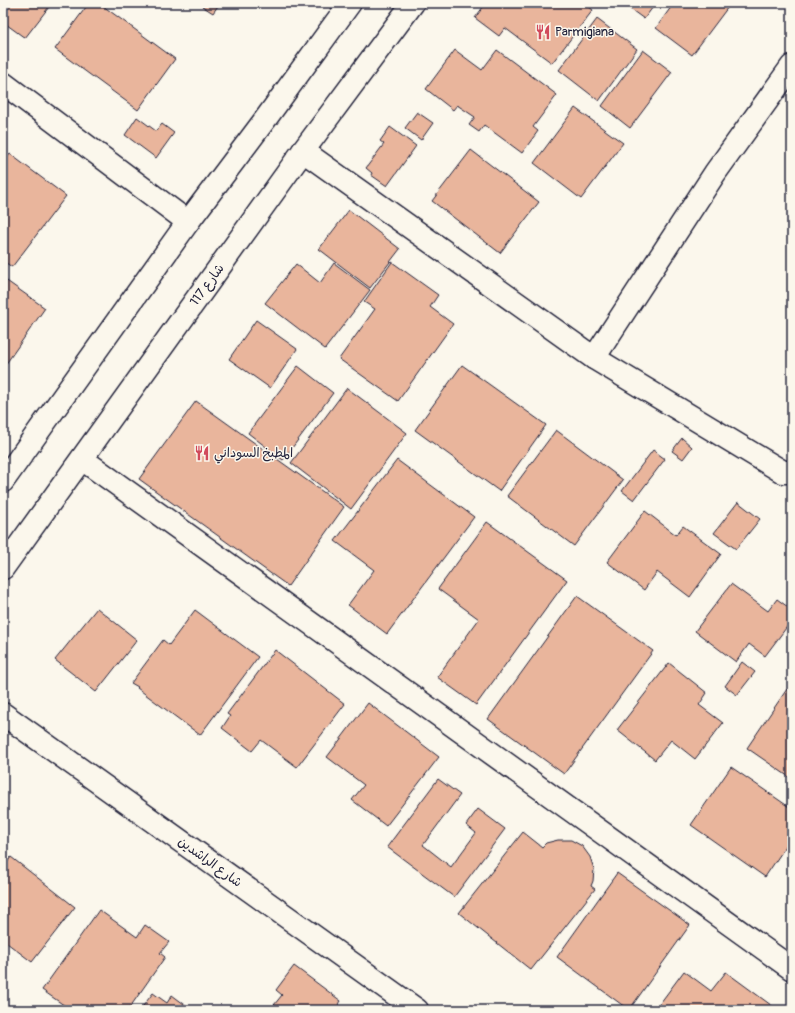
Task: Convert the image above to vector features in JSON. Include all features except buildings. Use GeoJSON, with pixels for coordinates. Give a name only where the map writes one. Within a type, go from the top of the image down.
{"type":"FeatureCollection","features":[{"type":"Feature","properties":{"kind":"street"},"geometry":{"type":"LineString","coordinates":[[3,481],[188,222],[350,3]]}},
{"type":"Feature","properties":{"kind":"street","name":"شارع 117"},"geometry":{"type":"LineString","coordinates":[[3,568],[304,151],[413,3]]}},
{"type":"Feature","properties":{"kind":"street"},"geometry":{"type":"LineString","coordinates":[[594,358],[715,172],[792,66]]}},
{"type":"Feature","properties":{"kind":"street"},"geometry":{"type":"LineString","coordinates":[[3,83],[188,222]]}},
{"type":"Feature","properties":{"kind":"street"},"geometry":{"type":"LineString","coordinates":[[304,151],[594,358],[783,472],[792,472]]}},
{"type":"Feature","properties":{"kind":"street"},"geometry":{"type":"LineString","coordinates":[[82,459],[792,969]]}},
{"type":"Feature","properties":{"kind":"street","name":"شارع الراشدين"},"geometry":{"type":"LineString","coordinates":[[3,714],[417,1010]]}},
{"type":"Feature","properties":{"kind":"place","name":"Parmigiana"},"geometry":{"type":"Point","coordinates":[543,32]}},
{"type":"Feature","properties":{"kind":"place","name":"المطبخ السوداني"},"geometry":{"type":"Point","coordinates":[202,453]}}]}
